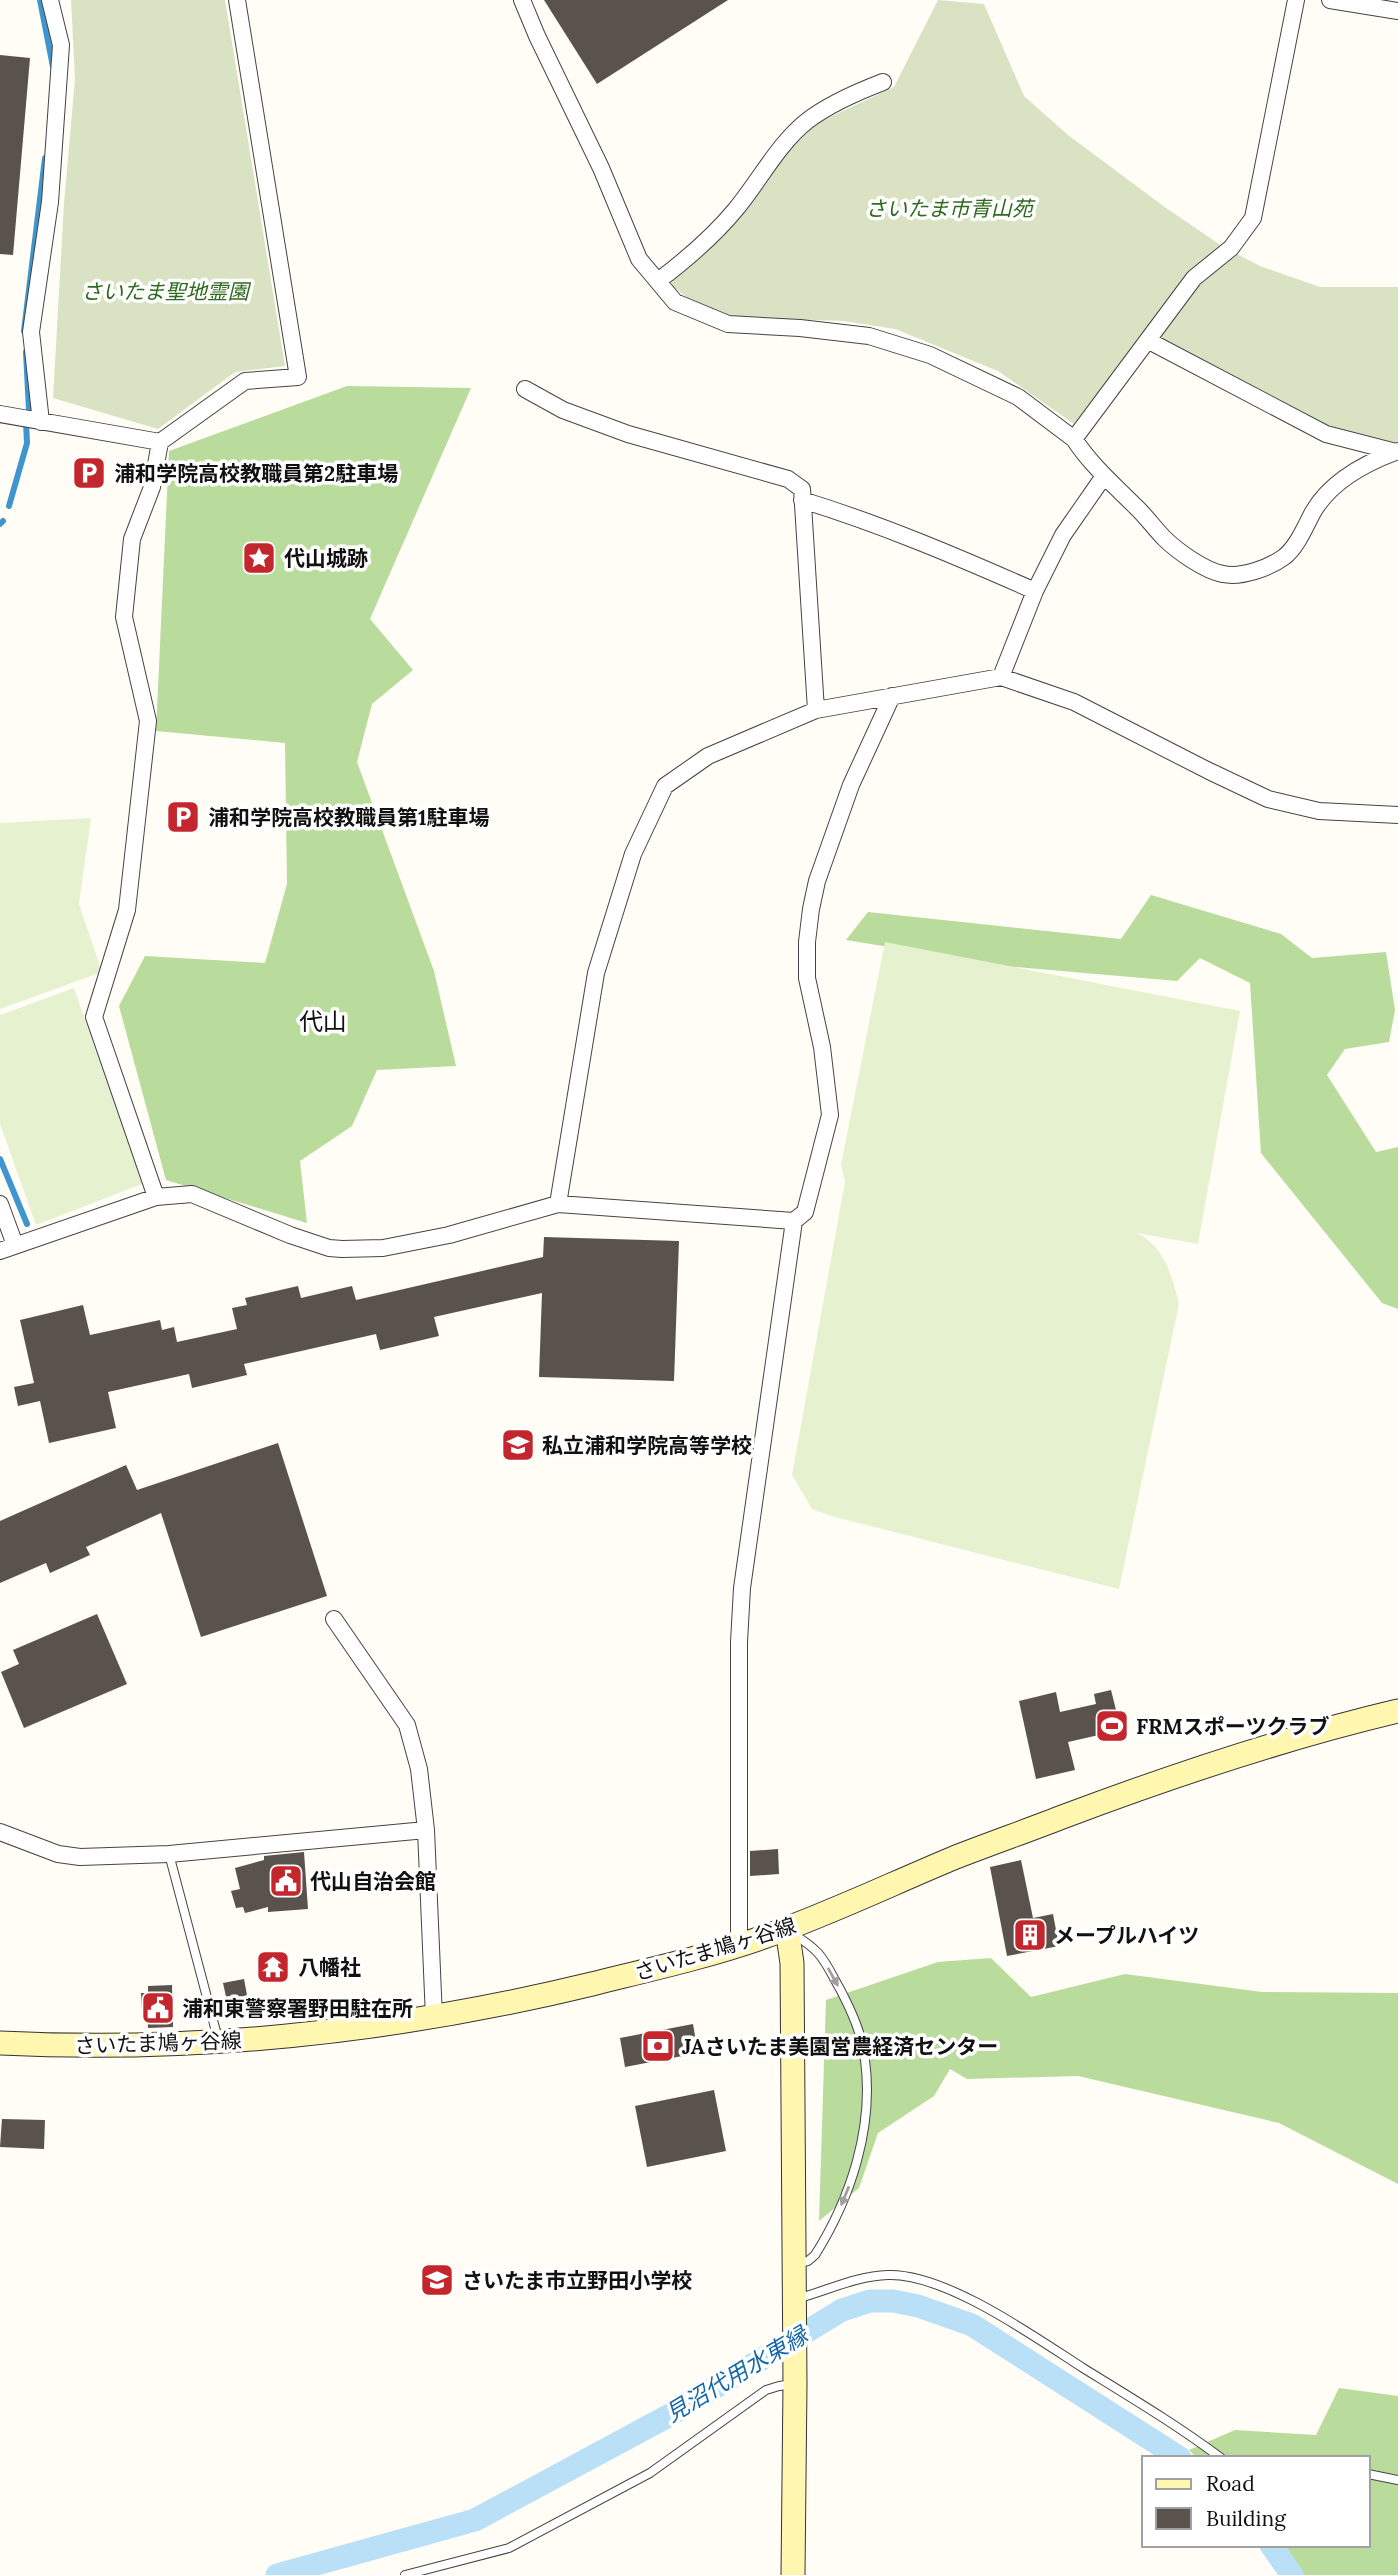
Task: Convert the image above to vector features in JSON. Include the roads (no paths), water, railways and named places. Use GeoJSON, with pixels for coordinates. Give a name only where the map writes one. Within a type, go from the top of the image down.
{"type":"FeatureCollection","features":[{"type":"Feature","properties":{"kind":"main road","name":"さいたま鳩ヶ谷線"},"geometry":{"type":"LineString","coordinates":[[0,2043],[66,2046],[219,2042],[369,2028],[434,2018],[545,1995],[787,1929],[958,1856],[1170,1777],[1268,1745],[1398,1710]]}},
{"type":"Feature","properties":{"kind":"main road"},"geometry":{"type":"LineString","coordinates":[[787,1929],[792,1963],[795,2358],[793,2575]]}},
{"type":"Feature","properties":{"kind":"street"},"geometry":{"type":"LineString","coordinates":[[41,422],[31,332],[50,202],[61,45],[50,0]]}},
{"type":"Feature","properties":{"kind":"street"},"geometry":{"type":"LineString","coordinates":[[156,1197],[94,1017],[127,910],[148,721],[124,617],[132,539],[152,486],[160,442],[245,381],[298,377],[237,0]]}},
{"type":"Feature","properties":{"kind":"street"},"geometry":{"type":"LineString","coordinates":[[522,0],[601,168],[639,259],[676,302],[728,324],[800,328],[869,337],[930,355],[1018,397],[1074,439],[1089,463],[1138,509],[1165,539],[1182,553],[1223,575],[1267,567],[1285,556],[1315,508],[1332,487],[1355,471],[1397,451]]}},
{"type":"Feature","properties":{"kind":"street"},"geometry":{"type":"LineString","coordinates":[[1074,439],[1194,278],[1231,248],[1253,218],[1296,0]]}},
{"type":"Feature","properties":{"kind":"street"},"geometry":{"type":"LineString","coordinates":[[1330,0],[1398,10]]}},
{"type":"Feature","properties":{"kind":"street"},"geometry":{"type":"LineString","coordinates":[[658,281],[704,245],[737,208],[791,136],[808,120],[853,94],[883,82]]}},
{"type":"Feature","properties":{"kind":"street"},"geometry":{"type":"LineString","coordinates":[[1149,341],[1326,434],[1397,451]]}},
{"type":"Feature","properties":{"kind":"street"},"geometry":{"type":"LineString","coordinates":[[525,388],[563,410],[628,434],[788,479],[802,489],[816,710]]}},
{"type":"Feature","properties":{"kind":"street"},"geometry":{"type":"LineString","coordinates":[[0,414],[160,442]]}},
{"type":"Feature","properties":{"kind":"street"},"geometry":{"type":"LineString","coordinates":[[1001,677],[1035,591],[1063,535],[1104,476]]}},
{"type":"Feature","properties":{"kind":"street"},"geometry":{"type":"LineString","coordinates":[[802,500],[866,520],[925,543],[1035,591]]}},
{"type":"Feature","properties":{"kind":"street"},"geometry":{"type":"LineString","coordinates":[[558,1204],[596,973],[634,854],[665,786],[708,756],[816,710],[1001,677],[1074,702],[1268,799],[1319,811],[1398,815]]}},
{"type":"Feature","properties":{"kind":"street"},"geometry":{"type":"LineString","coordinates":[[739,1944],[739,1642],[742,1588],[794,1221],[805,1212],[830,1115],[825,1066],[807,978],[811,909],[817,881],[851,785],[892,696]]}},
{"type":"Feature","properties":{"kind":"street"},"geometry":{"type":"LineString","coordinates":[[0,1204],[20,1243],[156,1197],[192,1194],[290,1236],[329,1248],[342,1249],[383,1248],[436,1238],[558,1204],[794,1221]]}},
{"type":"Feature","properties":{"kind":"street"},"geometry":{"type":"LineString","coordinates":[[334,1619],[407,1725],[419,1769],[426,1830],[434,2018]]}},
{"type":"Feature","properties":{"kind":"street"},"geometry":{"type":"LineString","coordinates":[[0,1832],[58,1854],[80,1857],[169,1854],[426,1830]]}},
{"type":"Feature","properties":{"kind":"lane"},"geometry":{"type":"LineString","coordinates":[[169,1854],[219,2042]]}},
{"type":"Feature","properties":{"kind":"lane"},"geometry":{"type":"LineString","coordinates":[[787,1929],[820,1954],[854,2015],[866,2061],[862,2134],[847,2194],[815,2255],[808,2261],[793,2264]]}},
{"type":"Feature","properties":{"kind":"lane"},"geometry":{"type":"LineString","coordinates":[[793,2307],[847,2281],[889,2275],[918,2280],[996,2313],[1185,2432],[1218,2456]]}},
{"type":"Feature","properties":{"kind":"lane"},"geometry":{"type":"LineString","coordinates":[[405,2575],[509,2547],[650,2473],[766,2390],[795,2384]]}},
{"type":"Feature","properties":{"kind":"lane"},"geometry":{"type":"LineString","coordinates":[[1370,2474],[1398,2480]]}},
{"type":"Feature","properties":{"kind":"waterway"},"geometry":{"type":"LineString","coordinates":[[40,0],[53,67]]}},
{"type":"Feature","properties":{"kind":"waterway"},"geometry":{"type":"LineString","coordinates":[[24,331],[45,158]]}},
{"type":"Feature","properties":{"kind":"waterway"},"geometry":{"type":"LineString","coordinates":[[26,352],[29,410]]}},
{"type":"Feature","properties":{"kind":"waterway"},"geometry":{"type":"LineString","coordinates":[[9,506],[27,443],[26,422]]}},
{"type":"Feature","properties":{"kind":"waterway"},"geometry":{"type":"LineString","coordinates":[[0,524],[3,521]]}},
{"type":"Feature","properties":{"kind":"waterway"},"geometry":{"type":"LineString","coordinates":[[0,1159],[27,1224]]}},
{"type":"Feature","properties":{"kind":"waterway","name":"見沼代用水東縁"},"geometry":{"type":"LineString","coordinates":[[277,2575],[475,2520],[670,2415],[842,2310],[870,2301],[893,2301],[918,2306],[972,2325],[1177,2456]]}},
{"type":"Feature","properties":{"kind":"waterway","name":"見沼代用水東縁"},"geometry":{"type":"LineString","coordinates":[[1272,2547],[1292,2575]]}},
{"type":"Feature","properties":{"kind":"place","name":"浦和学院高校教職員第2駐車場"},"geometry":{"type":"Point","coordinates":[89,473]}},
{"type":"Feature","properties":{"kind":"place","name":"代山城跡"},"geometry":{"type":"Point","coordinates":[259,558]}},
{"type":"Feature","properties":{"kind":"place","name":"浦和学院高校教職員第1駐車場"},"geometry":{"type":"Point","coordinates":[183,817]}},
{"type":"Feature","properties":{"kind":"place","name":"私立浦和学院高等学校"},"geometry":{"type":"Point","coordinates":[518,1445]}},
{"type":"Feature","properties":{"kind":"place","name":"FRMスポーツクラブ"},"geometry":{"type":"Point","coordinates":[1112,1726]}},
{"type":"Feature","properties":{"kind":"place","name":"代山自治会館"},"geometry":{"type":"Point","coordinates":[286,1881]}},
{"type":"Feature","properties":{"kind":"place","name":"メープルハイツ"},"geometry":{"type":"Point","coordinates":[1030,1935]}},
{"type":"Feature","properties":{"kind":"place","name":"八幡社"},"geometry":{"type":"Point","coordinates":[273,1967]}},
{"type":"Feature","properties":{"kind":"place","name":"浦和東警察署野田駐在所"},"geometry":{"type":"Point","coordinates":[158,2008]}},
{"type":"Feature","properties":{"kind":"place","name":"JAさいたま美園営農経済センター"},"geometry":{"type":"Point","coordinates":[658,2046]}},
{"type":"Feature","properties":{"kind":"place","name":"さいたま市立野田小学校"},"geometry":{"type":"Point","coordinates":[437,2280]}},
{"type":"Feature","properties":{"kind":"district","name":"代山"},"geometry":{"type":"Point","coordinates":[323,1021]}},
{"type":"Feature","properties":{"kind":"park label","name":"さいたま市青山苑"},"geometry":{"type":"Point","coordinates":[949,208]}},
{"type":"Feature","properties":{"kind":"park label","name":"さいたま聖地霊園"},"geometry":{"type":"Point","coordinates":[165,291]}}]}
